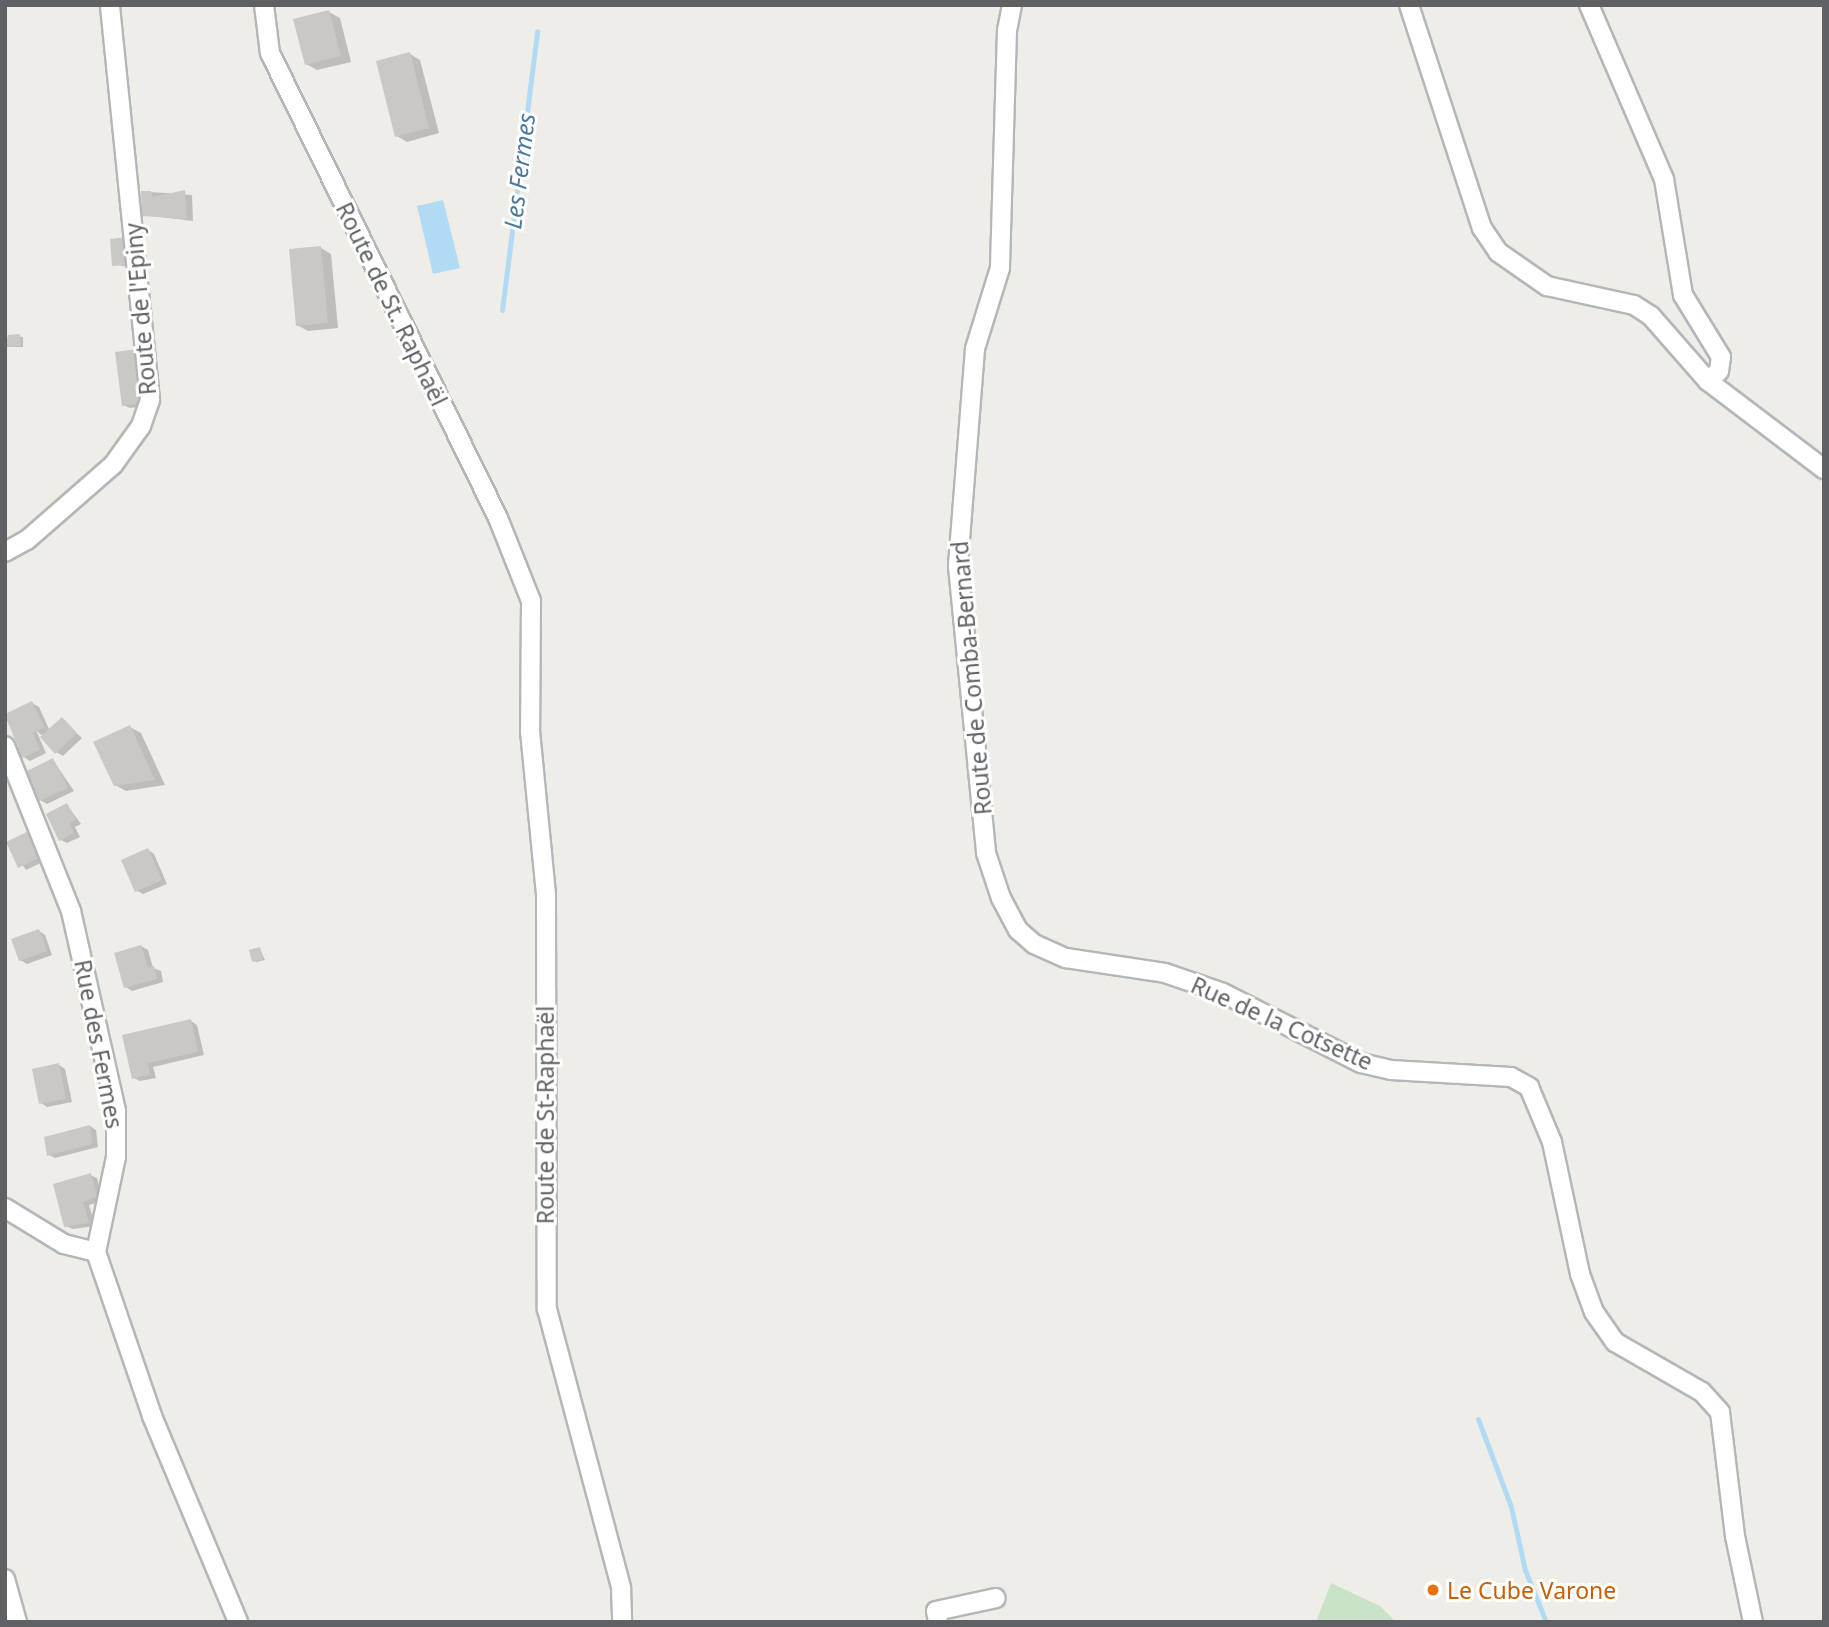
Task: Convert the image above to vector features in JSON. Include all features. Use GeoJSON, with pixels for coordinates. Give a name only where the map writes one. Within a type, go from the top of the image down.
{"type":"FeatureCollection","features":[{"type":"Feature","properties":{"kind":"street","name":"Route de l'Epiny"},"geometry":{"type":"LineString","coordinates":[[5,552],[27,540],[113,465],[141,426],[150,400],[110,5]]}},
{"type":"Feature","properties":{"kind":"street","name":"Route de St. Raphaël"},"geometry":{"type":"LineString","coordinates":[[264,5],[270,53],[498,518],[531,601]]}},
{"type":"Feature","properties":{"kind":"street","name":"Route de Comba-Bernard"},"geometry":{"type":"LineString","coordinates":[[1012,5],[1007,30],[1000,268],[975,349],[958,566],[986,853],[1018,930]]}},
{"type":"Feature","properties":{"kind":"street"},"geometry":{"type":"LineString","coordinates":[[1409,5],[1472,202],[1498,252],[1547,286],[1634,305],[1651,316],[1708,381],[1824,469]]}},
{"type":"Feature","properties":{"kind":"street"},"geometry":{"type":"LineString","coordinates":[[1589,5],[1664,179],[1683,295],[1721,357],[1719,371],[1708,381]]}},
{"type":"Feature","properties":{"kind":"street","name":"Route de St-Raphaël"},"geometry":{"type":"LineString","coordinates":[[531,601],[530,731],[546,895],[548,1309],[621,1588],[622,1622]]}},
{"type":"Feature","properties":{"kind":"street","name":"Rue des Fermes"},"geometry":{"type":"LineString","coordinates":[[5,746],[71,911],[116,1111],[116,1157],[96,1252]]}},
{"type":"Feature","properties":{"kind":"street","name":"Rue de la Cotsette"},"geometry":{"type":"LineString","coordinates":[[1018,930],[1034,944],[1066,958],[1165,973],[1223,993],[1362,1063],[1444,1075],[1511,1077],[1530,1087],[1552,1142],[1580,1274],[1594,1312],[1615,1342],[1702,1392],[1720,1412],[1735,1536],[1753,1622]]}},
{"type":"Feature","properties":{"kind":"street"},"geometry":{"type":"LineString","coordinates":[[5,1208],[64,1244],[96,1252],[152,1416],[238,1622]]}},
{"type":"Feature","properties":{"kind":"street"},"geometry":{"type":"LineString","coordinates":[[5,1579],[17,1622]]}},
{"type":"Feature","properties":{"kind":"street"},"geometry":{"type":"LineString","coordinates":[[937,1622],[936,1611],[996,1598]]}},
{"type":"Feature","properties":{"kind":"green space"},"geometry":{"type":"Polygon","coordinates":[[[1331,1583],[1380,1606],[1396,1622],[1316,1622],[1331,1583]]]}},
{"type":"Feature","properties":{"kind":"water"},"geometry":{"type":"Polygon","coordinates":[[[443,200],[460,268],[433,274],[417,206],[443,200]]]}},
{"type":"Feature","properties":{"kind":"building"},"geometry":{"type":"Polygon","coordinates":[[[329,10],[341,56],[305,65],[293,19],[329,10]]]}},
{"type":"Feature","properties":{"kind":"building"},"geometry":{"type":"Polygon","coordinates":[[[410,52],[429,128],[395,137],[376,61],[410,52]]]}},
{"type":"Feature","properties":{"kind":"building"},"geometry":{"type":"Polygon","coordinates":[[[185,190],[187,219],[142,216],[141,191],[151,191],[153,197],[185,190]]]}},
{"type":"Feature","properties":{"kind":"building"},"geometry":{"type":"Polygon","coordinates":[[[127,237],[130,264],[112,266],[110,239],[127,237]]]}},
{"type":"Feature","properties":{"kind":"building"},"geometry":{"type":"Polygon","coordinates":[[[321,246],[328,323],[296,326],[289,249],[321,246]]]}},
{"type":"Feature","properties":{"kind":"building"},"geometry":{"type":"Polygon","coordinates":[[[20,334],[21,346],[5,347],[8,335],[20,334]]]}},
{"type":"Feature","properties":{"kind":"building"},"geometry":{"type":"Polygon","coordinates":[[[137,349],[145,403],[122,406],[115,352],[137,349]]]}},
{"type":"Feature","properties":{"kind":"building"},"geometry":{"type":"Polygon","coordinates":[[[32,701],[44,727],[33,733],[40,750],[22,758],[5,714],[32,701]]]}},
{"type":"Feature","properties":{"kind":"building"},"geometry":{"type":"Polygon","coordinates":[[[62,717],[77,733],[55,754],[40,737],[62,717]]]}},
{"type":"Feature","properties":{"kind":"building"},"geometry":{"type":"Polygon","coordinates":[[[130,725],[155,780],[114,786],[93,742],[130,725]]]}},
{"type":"Feature","properties":{"kind":"building"},"geometry":{"type":"Polygon","coordinates":[[[53,758],[68,788],[39,801],[25,772],[53,758]]]}},
{"type":"Feature","properties":{"kind":"building"},"geometry":{"type":"Polygon","coordinates":[[[67,803],[76,820],[69,823],[74,833],[59,841],[46,814],[67,803]]]}},
{"type":"Feature","properties":{"kind":"building"},"geometry":{"type":"Polygon","coordinates":[[[35,828],[47,854],[18,868],[6,842],[35,828]]]}},
{"type":"Feature","properties":{"kind":"building"},"geometry":{"type":"Polygon","coordinates":[[[148,848],[162,880],[135,892],[121,860],[148,848]]]}},
{"type":"Feature","properties":{"kind":"building"},"geometry":{"type":"Polygon","coordinates":[[[39,929],[47,951],[19,961],[11,939],[39,929]]]}},
{"type":"Feature","properties":{"kind":"building"},"geometry":{"type":"Polygon","coordinates":[[[141,945],[148,968],[154,966],[157,979],[124,988],[114,953],[141,945]]]}},
{"type":"Feature","properties":{"kind":"building"},"geometry":{"type":"Polygon","coordinates":[[[260,947],[263,959],[252,962],[249,950],[260,947]]]}},
{"type":"Feature","properties":{"kind":"building"},"geometry":{"type":"Polygon","coordinates":[[[191,1019],[198,1052],[148,1063],[150,1074],[132,1079],[122,1035],[191,1019]]]}},
{"type":"Feature","properties":{"kind":"building"},"geometry":{"type":"Polygon","coordinates":[[[59,1063],[66,1099],[39,1104],[32,1069],[59,1063]]]}},
{"type":"Feature","properties":{"kind":"building"},"geometry":{"type":"Polygon","coordinates":[[[90,1125],[92,1144],[47,1156],[44,1137],[90,1125]]]}},
{"type":"Feature","properties":{"kind":"building"},"geometry":{"type":"Polygon","coordinates":[[[91,1173],[97,1197],[83,1202],[89,1223],[64,1227],[53,1184],[91,1173]]]}},
{"type":"Feature","properties":{"kind":"waterway","name":"Les Fermes"},"geometry":{"type":"LineString","coordinates":[[502,310],[537,31]]}},
{"type":"Feature","properties":{"kind":"waterway"},"geometry":{"type":"LineString","coordinates":[[1478,1419],[1511,1507],[1525,1570],[1546,1622]]}},
{"type":"Feature","properties":{"kind":"place","name":"Le Cube Varone"},"geometry":{"type":"Point","coordinates":[1433,1590]}}]}
